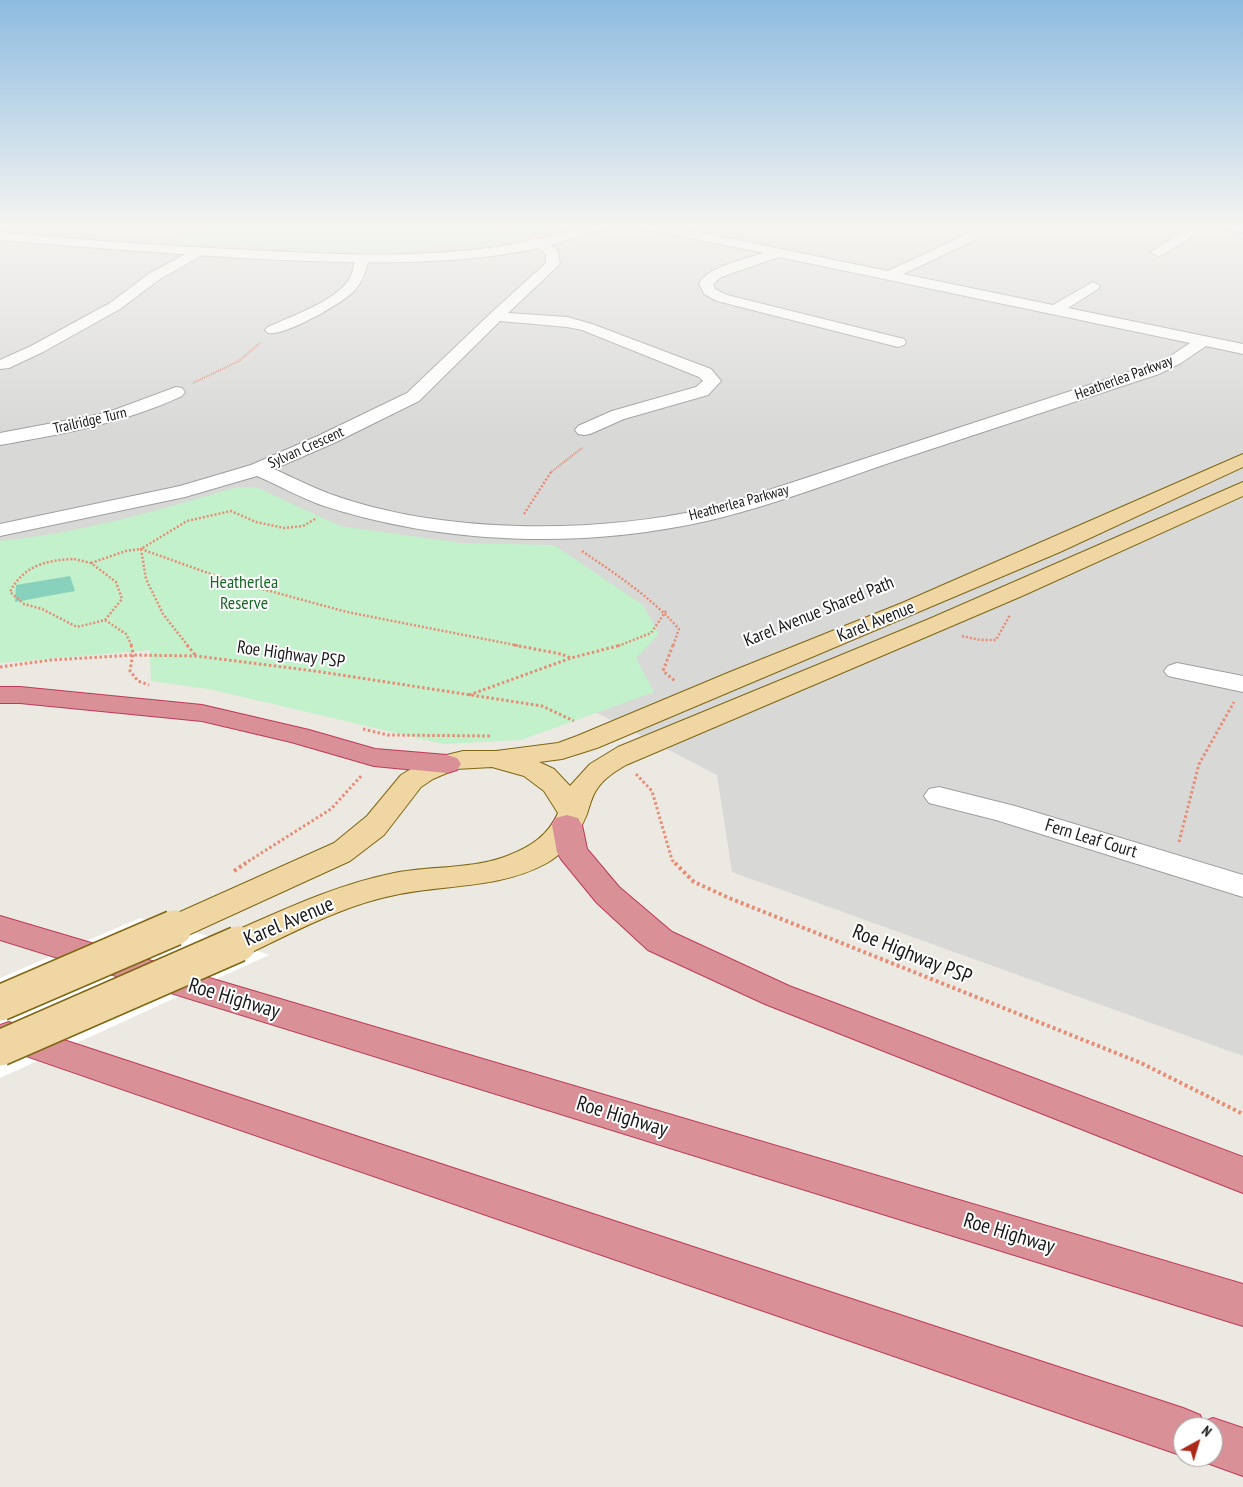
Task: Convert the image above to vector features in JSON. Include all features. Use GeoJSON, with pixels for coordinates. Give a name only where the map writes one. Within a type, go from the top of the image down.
{"type":"FeatureCollection","features":[{"type":"Feature","properties":{"kind":"highway"},"geometry":{"type":"LineString","coordinates":[[0,695],[20,695],[202,713],[299,736],[374,757],[447,764]]}},
{"type":"Feature","properties":{"kind":"highway"},"geometry":{"type":"LineString","coordinates":[[569,818],[572,852],[608,895],[660,941],[778,995],[1243,1175]]}},
{"type":"Feature","properties":{"kind":"highway","name":"Roe Highway"},"geometry":{"type":"LineString","coordinates":[[0,928],[1243,1306]]}},
{"type":"Feature","properties":{"kind":"highway"},"geometry":{"type":"LineString","coordinates":[[0,1033],[1173,1429]]}},
{"type":"Feature","properties":{"kind":"highway"},"geometry":{"type":"LineString","coordinates":[[1223,1445],[1243,1452]]}},
{"type":"Feature","properties":{"kind":"main road","name":"Karel Avenue"},"geometry":{"type":"LineString","coordinates":[[0,1004],[339,854],[360,841],[382,818],[400,791],[413,780],[447,764],[496,747],[562,751],[588,742],[739,677],[990,574],[1116,519],[1241,470]]}},
{"type":"Feature","properties":{"kind":"main road","name":"Karel Avenue"},"geometry":{"type":"LineString","coordinates":[[0,1048],[346,897],[393,884],[501,869],[529,859],[545,851],[569,818],[586,783],[609,762],[1070,568],[1241,470]]}},
{"type":"Feature","properties":{"kind":"main road","name":"Karel Avenue"},"geometry":{"type":"LineString","coordinates":[[496,747],[547,778],[562,794],[569,818]]}},
{"type":"Feature","properties":{"kind":"street"},"geometry":{"type":"LineString","coordinates":[[3,364],[37,350],[115,306],[129,295]]}},
{"type":"Feature","properties":{"kind":"street"},"geometry":{"type":"LineString","coordinates":[[273,330],[338,295]]}},
{"type":"Feature","properties":{"kind":"street","name":"Sylvan Crescent"},"geometry":{"type":"LineString","coordinates":[[0,530],[185,491],[258,469],[327,439],[413,397],[519,295]]}},
{"type":"Feature","properties":{"kind":"street"},"geometry":{"type":"LineString","coordinates":[[717,295],[898,342]]}},
{"type":"Feature","properties":{"kind":"street"},"geometry":{"type":"LineString","coordinates":[[987,295],[1243,349]]}},
{"type":"Feature","properties":{"kind":"street"},"geometry":{"type":"LineString","coordinates":[[1055,310],[1078,295]]}},
{"type":"Feature","properties":{"kind":"street"},"geometry":{"type":"LineString","coordinates":[[496,316],[568,322],[587,327],[705,373],[713,381],[702,390],[618,414],[584,430]]}},
{"type":"Feature","properties":{"kind":"street","name":"Heatherlea Parkway"},"geometry":{"type":"LineString","coordinates":[[258,469],[326,499],[374,514],[429,524],[513,531],[574,532],[642,526],[706,515],[767,497],[1153,370],[1175,360],[1204,340]]}},
{"type":"Feature","properties":{"kind":"street","name":"Trailridge Turn"},"geometry":{"type":"LineString","coordinates":[[0,439],[64,428],[125,414],[152,405],[176,392]]}},
{"type":"Feature","properties":{"kind":"street"},"geometry":{"type":"LineString","coordinates":[[1178,671],[1241,689]]}},
{"type":"Feature","properties":{"kind":"street","name":"Fern Leaf Court"},"geometry":{"type":"LineString","coordinates":[[939,796],[1015,816],[1243,886]]}},
{"type":"Feature","properties":{"kind":"path"},"geometry":{"type":"LineString","coordinates":[[176,392],[239,361],[273,330]]}},
{"type":"Feature","properties":{"kind":"path"},"geometry":{"type":"LineString","coordinates":[[513,531],[548,474],[585,446],[588,440],[584,430]]}},
{"type":"Feature","properties":{"kind":"path"},"geometry":{"type":"LineString","coordinates":[[91,562],[116,582],[120,590],[122,599],[105,620],[77,627],[42,609],[24,604],[10,592],[15,582],[25,571],[55,560],[74,559],[91,562],[126,551],[142,549],[188,521],[231,511],[246,520],[280,528],[303,526],[342,504]]}},
{"type":"Feature","properties":{"kind":"path"},"geometry":{"type":"LineString","coordinates":[[142,549],[146,580],[163,614],[196,656]]}},
{"type":"Feature","properties":{"kind":"path"},"geometry":{"type":"LineString","coordinates":[[142,549],[222,578],[347,612],[561,654],[571,658]]}},
{"type":"Feature","properties":{"kind":"path"},"geometry":{"type":"LineString","coordinates":[[581,550],[650,598],[666,611],[679,629],[663,671],[678,682],[669,686]]}},
{"type":"Feature","properties":{"kind":"path"},"geometry":{"type":"LineString","coordinates":[[469,695],[571,658],[610,649],[651,633],[666,611]]}},
{"type":"Feature","properties":{"kind":"path"},"geometry":{"type":"LineString","coordinates":[[105,620],[122,630],[130,641],[134,655]]}},
{"type":"Feature","properties":{"kind":"path","name":"Roe Highway PSP"},"geometry":{"type":"LineString","coordinates":[[0,667],[51,660],[134,655],[196,656],[315,671],[542,706],[574,722]]}},
{"type":"Feature","properties":{"kind":"path"},"geometry":{"type":"LineString","coordinates":[[1179,839],[1199,764],[1241,689]]}},
{"type":"Feature","properties":{"kind":"path"},"geometry":{"type":"LineString","coordinates":[[230,874],[331,809],[360,779],[388,735],[496,747]]}},
{"type":"Feature","properties":{"kind":"path","name":"Roe Highway PSP"},"geometry":{"type":"LineString","coordinates":[[628,768],[652,791],[672,860],[694,882],[729,898],[1140,1062],[1243,1114]]}},
{"type":"Feature","properties":{"kind":"shaded area"},"geometry":{"type":"Polygon","coordinates":[[[0,295],[1243,295],[1243,1056],[732,872],[717,775],[553,690],[148,643],[0,649],[0,295]]]}},
{"type":"Feature","properties":{"kind":"green space","name":"Heatherlea Reserve"},"geometry":{"type":"Polygon","coordinates":[[[238,487],[256,487],[340,526],[461,543],[554,545],[643,605],[659,634],[636,658],[654,692],[521,740],[443,744],[209,689],[151,681],[150,650],[0,663],[0,541],[90,526],[150,512],[238,487]]]}},
{"type":"Feature","properties":{"kind":"green space"},"geometry":{"type":"Polygon","coordinates":[[[70,576],[75,591],[15,602],[16,585],[70,576]]]}},
{"type":"Feature","properties":{"kind":"pier"},"geometry":{"type":"Polygon","coordinates":[[[140,918],[238,944],[269,955],[0,1078],[0,978],[140,918]]]}}]}
